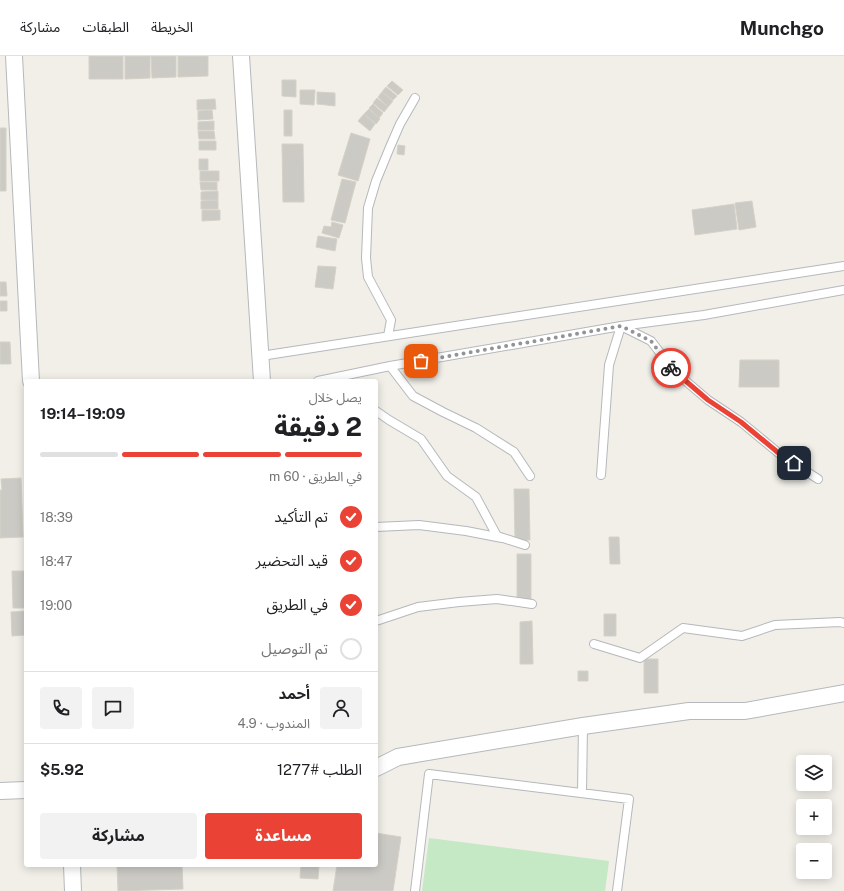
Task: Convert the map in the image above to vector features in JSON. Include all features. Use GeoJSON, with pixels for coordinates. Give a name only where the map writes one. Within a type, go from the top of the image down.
{"type":"FeatureCollection","features":[{"type":"Feature","properties":{"kind":"street"},"geometry":{"type":"LineString","coordinates":[[14,56],[31,379]]}},
{"type":"Feature","properties":{"kind":"street"},"geometry":{"type":"LineString","coordinates":[[241,56],[262,379]]}},
{"type":"Feature","properties":{"kind":"street"},"geometry":{"type":"LineString","coordinates":[[378,767],[398,757],[583,726],[689,711],[745,711],[844,693]]}},
{"type":"Feature","properties":{"kind":"street"},"geometry":{"type":"LineString","coordinates":[[0,791],[24,790]]}},
{"type":"Feature","properties":{"kind":"street"},"geometry":{"type":"LineString","coordinates":[[72,867],[73,891]]}},
{"type":"Feature","properties":{"kind":"lane"},"geometry":{"type":"LineString","coordinates":[[388,336],[391,320],[368,277],[366,258],[368,208],[376,181],[390,146],[400,124],[415,98]]}},
{"type":"Feature","properties":{"kind":"lane"},"geometry":{"type":"LineString","coordinates":[[261,356],[844,266]]}},
{"type":"Feature","properties":{"kind":"lane"},"geometry":{"type":"LineString","coordinates":[[335,379],[390,366],[621,326],[704,315],[844,290]]}},
{"type":"Feature","properties":{"kind":"lane"},"geometry":{"type":"LineString","coordinates":[[601,474],[609,365],[621,326]]}},
{"type":"Feature","properties":{"kind":"lane"},"geometry":{"type":"LineString","coordinates":[[621,326],[651,341],[674,371],[708,400],[741,422],[781,455],[818,479]]}},
{"type":"Feature","properties":{"kind":"lane"},"geometry":{"type":"LineString","coordinates":[[390,366],[414,396],[476,428],[514,452],[530,476]]}},
{"type":"Feature","properties":{"kind":"lane"},"geometry":{"type":"LineString","coordinates":[[378,412],[421,439],[447,476],[476,497],[498,536],[524,545]]}},
{"type":"Feature","properties":{"kind":"lane"},"geometry":{"type":"LineString","coordinates":[[378,527],[419,525],[466,531],[506,539]]}},
{"type":"Feature","properties":{"kind":"lane"},"geometry":{"type":"LineString","coordinates":[[378,620],[418,607],[459,602],[497,600],[532,604]]}},
{"type":"Feature","properties":{"kind":"lane"},"geometry":{"type":"LineString","coordinates":[[594,644],[640,658],[683,628],[742,636],[775,625],[844,623]]}},
{"type":"Feature","properties":{"kind":"lane"},"geometry":{"type":"LineString","coordinates":[[582,793],[583,726]]}},
{"type":"Feature","properties":{"kind":"lane"},"geometry":{"type":"LineString","coordinates":[[415,891],[429,774],[629,799],[617,891]]}},
{"type":"Feature","properties":{"kind":"green space"},"geometry":{"type":"Polygon","coordinates":[[[429,838],[609,861],[605,891],[422,891],[429,838]]]}},
{"type":"Feature","properties":{"kind":"building"},"geometry":{"type":"Polygon","coordinates":[[[89,56],[123,56],[123,79],[89,79],[89,56]]]}},
{"type":"Feature","properties":{"kind":"building"},"geometry":{"type":"Polygon","coordinates":[[[125,56],[150,56],[150,78],[125,79],[125,56]]]}},
{"type":"Feature","properties":{"kind":"building"},"geometry":{"type":"Polygon","coordinates":[[[151,56],[176,56],[176,77],[152,78],[151,56]]]}},
{"type":"Feature","properties":{"kind":"building"},"geometry":{"type":"Polygon","coordinates":[[[178,56],[208,56],[208,76],[178,77],[178,56]]]}},
{"type":"Feature","properties":{"kind":"building"},"geometry":{"type":"Polygon","coordinates":[[[282,80],[296,80],[296,97],[282,96],[282,80]]]}},
{"type":"Feature","properties":{"kind":"building"},"geometry":{"type":"Polygon","coordinates":[[[392,81],[403,90],[398,95],[387,86],[392,81]]]}},
{"type":"Feature","properties":{"kind":"building"},"geometry":{"type":"Polygon","coordinates":[[[386,87],[397,96],[393,100],[382,92],[386,87]]]}},
{"type":"Feature","properties":{"kind":"building"},"geometry":{"type":"Polygon","coordinates":[[[300,90],[315,90],[314,105],[300,104],[300,90]]]}},
{"type":"Feature","properties":{"kind":"building"},"geometry":{"type":"Polygon","coordinates":[[[317,92],[335,93],[335,106],[317,104],[317,92]]]}},
{"type":"Feature","properties":{"kind":"building"},"geometry":{"type":"Polygon","coordinates":[[[382,92],[393,101],[388,107],[378,97],[382,92]]]}},
{"type":"Feature","properties":{"kind":"building"},"geometry":{"type":"Polygon","coordinates":[[[377,98],[388,107],[384,112],[373,103],[377,98]]]}},
{"type":"Feature","properties":{"kind":"building"},"geometry":{"type":"Polygon","coordinates":[[[215,99],[216,109],[197,110],[197,100],[215,99]]]}},
{"type":"Feature","properties":{"kind":"building"},"geometry":{"type":"Polygon","coordinates":[[[373,104],[383,113],[379,118],[369,108],[373,104]]]}},
{"type":"Feature","properties":{"kind":"building"},"geometry":{"type":"Polygon","coordinates":[[[369,109],[380,119],[376,124],[364,114],[369,109]]]}},
{"type":"Feature","properties":{"kind":"building"},"geometry":{"type":"Polygon","coordinates":[[[212,110],[213,119],[198,120],[198,111],[212,110]]]}},
{"type":"Feature","properties":{"kind":"building"},"geometry":{"type":"Polygon","coordinates":[[[284,110],[292,110],[292,136],[284,136],[284,110]]]}},
{"type":"Feature","properties":{"kind":"building"},"geometry":{"type":"Polygon","coordinates":[[[364,114],[375,124],[370,131],[358,121],[364,114]]]}},
{"type":"Feature","properties":{"kind":"building"},"geometry":{"type":"Polygon","coordinates":[[[214,121],[214,130],[198,130],[198,122],[214,121]]]}},
{"type":"Feature","properties":{"kind":"building"},"geometry":{"type":"Polygon","coordinates":[[[0,128],[6,128],[6,191],[0,191],[0,128]]]}},
{"type":"Feature","properties":{"kind":"building"},"geometry":{"type":"Polygon","coordinates":[[[198,131],[214,131],[215,139],[199,139],[198,131]]]}},
{"type":"Feature","properties":{"kind":"building"},"geometry":{"type":"Polygon","coordinates":[[[351,133],[370,139],[358,181],[338,175],[351,133]]]}},
{"type":"Feature","properties":{"kind":"building"},"geometry":{"type":"Polygon","coordinates":[[[199,141],[216,141],[216,150],[199,150],[199,141]]]}},
{"type":"Feature","properties":{"kind":"building"},"geometry":{"type":"Polygon","coordinates":[[[282,144],[303,144],[304,202],[283,202],[282,144]]]}},
{"type":"Feature","properties":{"kind":"building"},"geometry":{"type":"Polygon","coordinates":[[[398,145],[405,146],[404,155],[397,154],[398,145]]]}},
{"type":"Feature","properties":{"kind":"building"},"geometry":{"type":"Polygon","coordinates":[[[199,159],[208,159],[208,170],[199,170],[199,159]]]}},
{"type":"Feature","properties":{"kind":"building"},"geometry":{"type":"Polygon","coordinates":[[[200,171],[219,171],[219,181],[200,181],[200,171]]]}},
{"type":"Feature","properties":{"kind":"building"},"geometry":{"type":"Polygon","coordinates":[[[342,179],[356,182],[345,223],[331,220],[342,179]]]}},
{"type":"Feature","properties":{"kind":"building"},"geometry":{"type":"Polygon","coordinates":[[[200,182],[217,182],[217,190],[201,190],[200,182]]]}},
{"type":"Feature","properties":{"kind":"building"},"geometry":{"type":"Polygon","coordinates":[[[218,191],[218,200],[201,200],[201,192],[218,191]]]}},
{"type":"Feature","properties":{"kind":"building"},"geometry":{"type":"Polygon","coordinates":[[[218,200],[218,209],[201,209],[201,201],[218,200]]]}},
{"type":"Feature","properties":{"kind":"building"},"geometry":{"type":"Polygon","coordinates":[[[752,201],[756,227],[739,230],[735,203],[752,201]]]}},
{"type":"Feature","properties":{"kind":"building"},"geometry":{"type":"Polygon","coordinates":[[[734,204],[737,229],[695,235],[692,210],[734,204]]]}},
{"type":"Feature","properties":{"kind":"building"},"geometry":{"type":"Polygon","coordinates":[[[202,210],[220,210],[220,220],[202,221],[202,210]]]}},
{"type":"Feature","properties":{"kind":"building"},"geometry":{"type":"Polygon","coordinates":[[[332,222],[343,225],[339,238],[322,233],[324,226],[331,227],[332,222]]]}},
{"type":"Feature","properties":{"kind":"building"},"geometry":{"type":"Polygon","coordinates":[[[318,236],[337,239],[335,251],[316,247],[318,236]]]}},
{"type":"Feature","properties":{"kind":"building"},"geometry":{"type":"Polygon","coordinates":[[[318,266],[336,267],[333,289],[315,287],[318,266]]]}},
{"type":"Feature","properties":{"kind":"building"},"geometry":{"type":"Polygon","coordinates":[[[0,282],[6,282],[7,296],[0,296],[0,282]]]}},
{"type":"Feature","properties":{"kind":"building"},"geometry":{"type":"Polygon","coordinates":[[[0,301],[7,301],[7,311],[0,311],[0,301]]]}},
{"type":"Feature","properties":{"kind":"building"},"geometry":{"type":"Polygon","coordinates":[[[0,342],[10,342],[11,364],[0,364],[0,342]]]}},
{"type":"Feature","properties":{"kind":"building"},"geometry":{"type":"Polygon","coordinates":[[[740,360],[779,360],[779,387],[739,387],[740,360]]]}},
{"type":"Feature","properties":{"kind":"building"},"geometry":{"type":"Polygon","coordinates":[[[21,478],[23,537],[0,538],[1,479],[21,478]]]}},
{"type":"Feature","properties":{"kind":"building"},"geometry":{"type":"Polygon","coordinates":[[[514,489],[529,489],[530,540],[515,540],[514,489]]]}},
{"type":"Feature","properties":{"kind":"building"},"geometry":{"type":"Polygon","coordinates":[[[609,537],[619,537],[620,564],[610,564],[609,537]]]}},
{"type":"Feature","properties":{"kind":"building"},"geometry":{"type":"Polygon","coordinates":[[[517,554],[531,554],[531,601],[517,601],[517,554]]]}},
{"type":"Feature","properties":{"kind":"building"},"geometry":{"type":"Polygon","coordinates":[[[12,571],[24,571],[24,608],[13,608],[12,571]]]}},
{"type":"Feature","properties":{"kind":"building"},"geometry":{"type":"Polygon","coordinates":[[[24,611],[24,635],[12,636],[11,612],[24,611]]]}},
{"type":"Feature","properties":{"kind":"building"},"geometry":{"type":"Polygon","coordinates":[[[604,614],[616,614],[616,636],[604,636],[604,614]]]}},
{"type":"Feature","properties":{"kind":"building"},"geometry":{"type":"Polygon","coordinates":[[[532,621],[533,664],[520,664],[520,622],[532,621]]]}},
{"type":"Feature","properties":{"kind":"building"},"geometry":{"type":"Polygon","coordinates":[[[644,659],[658,659],[658,693],[644,693],[644,659]]]}},
{"type":"Feature","properties":{"kind":"building"},"geometry":{"type":"Polygon","coordinates":[[[578,671],[588,671],[588,681],[578,681],[578,671]]]}},
{"type":"Feature","properties":{"kind":"building"},"geometry":{"type":"Polygon","coordinates":[[[378,833],[401,837],[393,891],[333,891],[337,867],[378,867],[378,833]]]}},
{"type":"Feature","properties":{"kind":"building"},"geometry":{"type":"Polygon","coordinates":[[[117,867],[182,867],[183,889],[118,891],[117,867]]]}},
{"type":"Feature","properties":{"kind":"building"},"geometry":{"type":"Polygon","coordinates":[[[301,867],[319,867],[318,879],[300,878],[301,867]]]}},
{"type":"Feature","properties":{"kind":"way so far"},"geometry":{"type":"LineString","coordinates":[[421,361],[621,326],[651,341],[671,368]]}},
{"type":"Feature","properties":{"kind":"route"},"geometry":{"type":"LineString","coordinates":[[671,368],[708,400],[741,422],[781,455],[794,463]]}}]}
